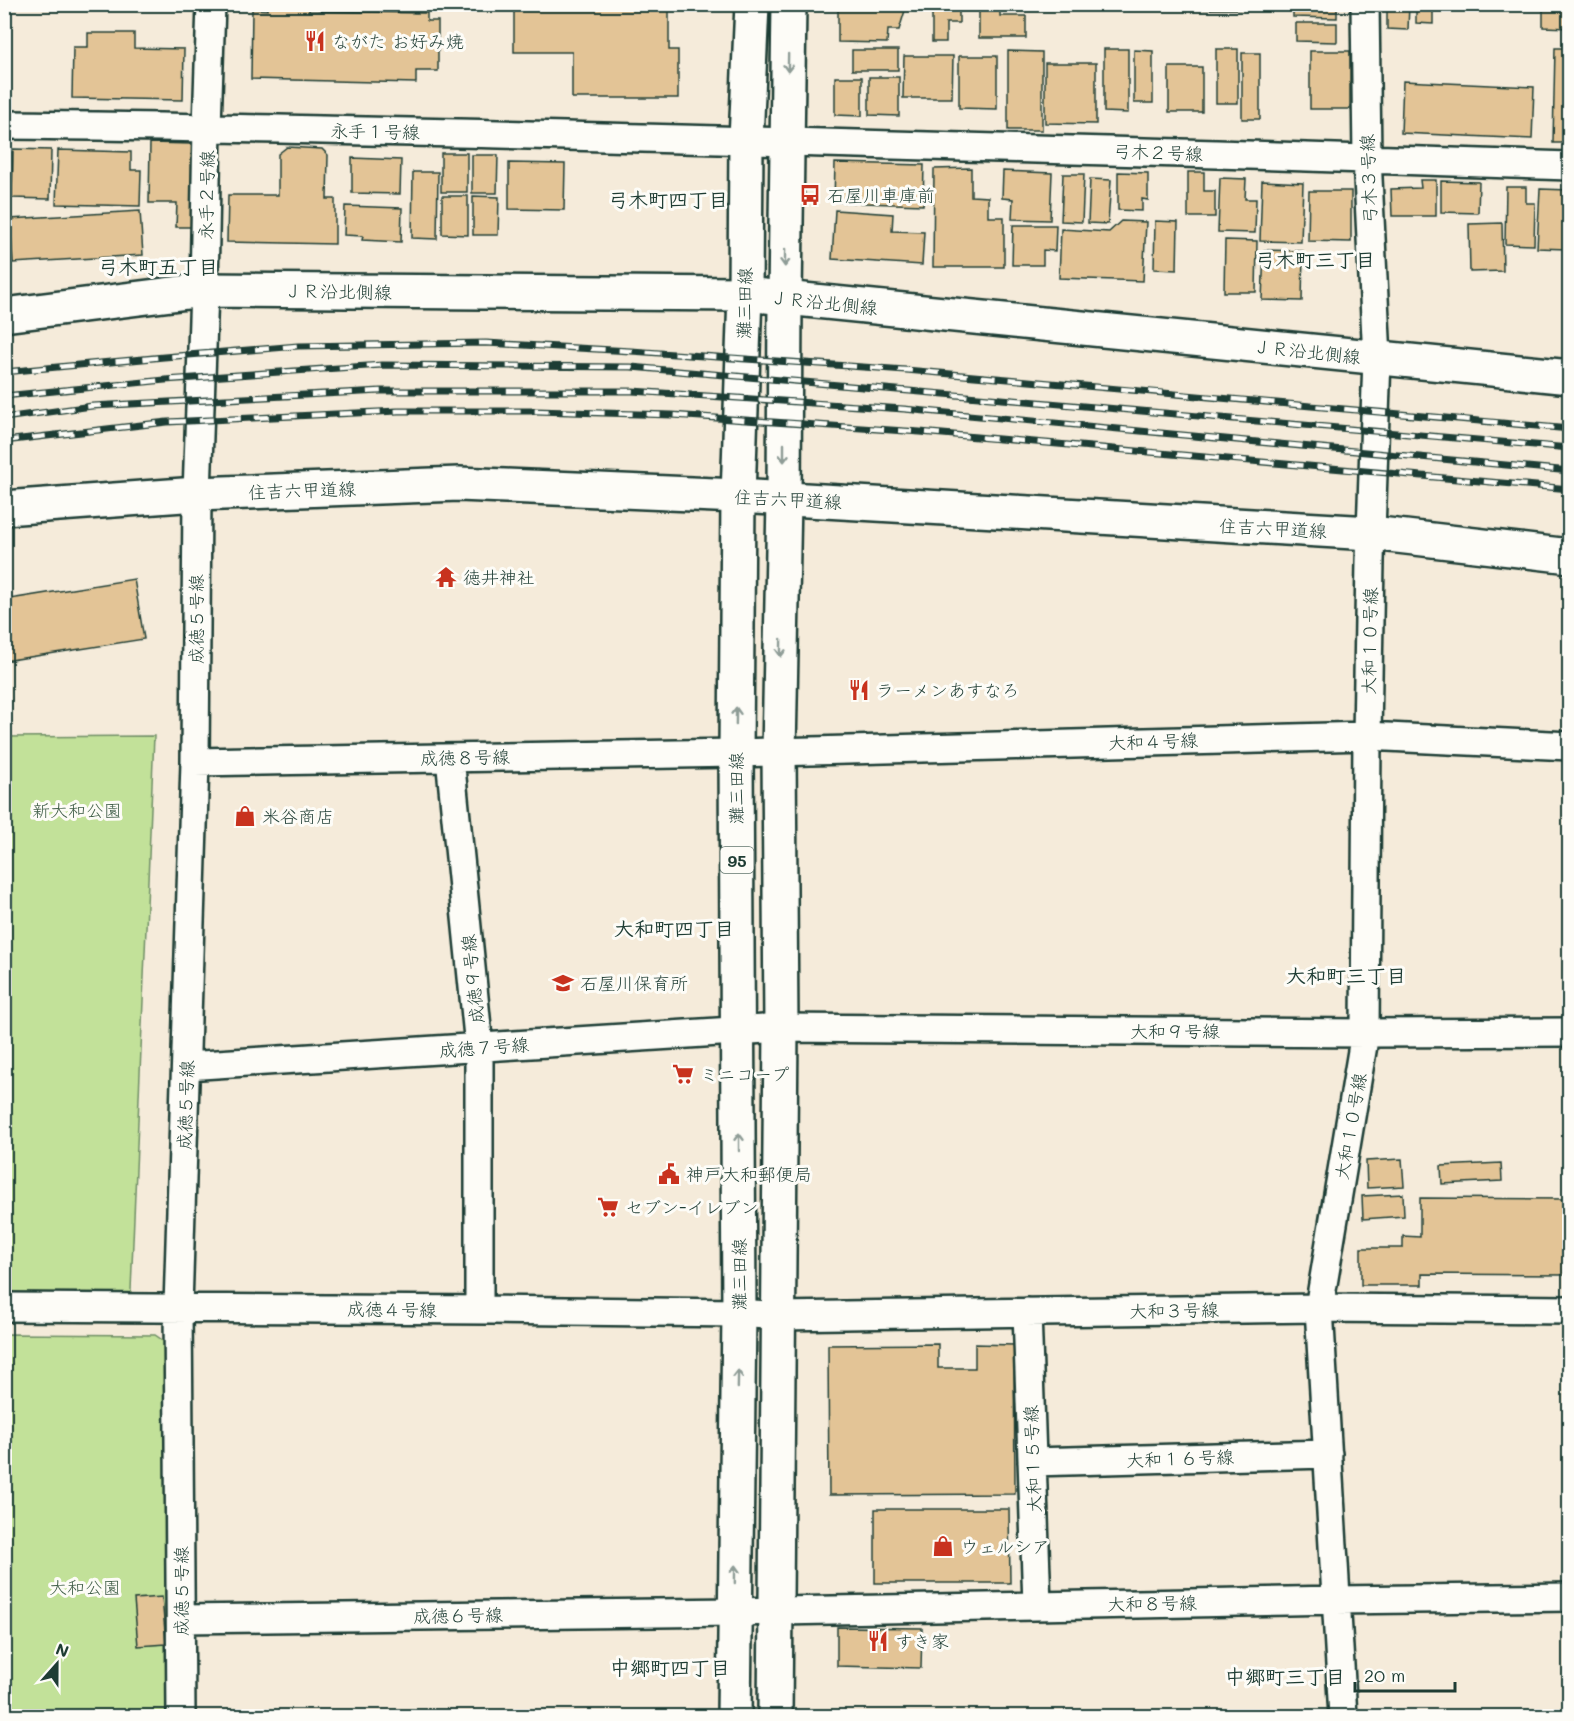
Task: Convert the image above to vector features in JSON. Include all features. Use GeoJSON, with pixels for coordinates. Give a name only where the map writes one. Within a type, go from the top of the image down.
{"type":"FeatureCollection","features":[{"type":"Feature","properties":{"kind":"main road","name":"灘三田線"},"geometry":{"type":"LineString","coordinates":[[734,1716],[740,1313],[736,753],[738,496],[745,294],[746,140],[752,4]]}},
{"type":"Feature","properties":{"kind":"main road","name":"95"},"geometry":{"type":"LineString","coordinates":[[775,1716],[781,1028],[778,752],[784,499],[789,4]]}},
{"type":"Feature","properties":{"kind":"main road","name":"ＪＲ沿北側線"},"geometry":{"type":"LineString","coordinates":[[4,315],[204,290],[745,294],[1569,377]]}},
{"type":"Feature","properties":{"kind":"main road","name":"住吉六甲道線"},"geometry":{"type":"LineString","coordinates":[[4,508],[197,494],[459,484],[738,496],[1371,533],[1569,556]]}},
{"type":"Feature","properties":{"kind":"street","name":"永手２号線"},"geometry":{"type":"LineString","coordinates":[[197,494],[211,4]]}},
{"type":"Feature","properties":{"kind":"street","name":"弓木３号線"},"geometry":{"type":"LineString","coordinates":[[1365,4],[1367,158],[1377,358],[1371,533]]}},
{"type":"Feature","properties":{"kind":"street","name":"永手１号線"},"geometry":{"type":"LineString","coordinates":[[4,125],[207,127],[746,140]]}},
{"type":"Feature","properties":{"kind":"street","name":"弓木２号線"},"geometry":{"type":"LineString","coordinates":[[746,140],[1569,166]]}},
{"type":"Feature","properties":{"kind":"street","name":"成徳５号線"},"geometry":{"type":"LineString","coordinates":[[182,1716],[178,1307],[195,762],[197,494]]}},
{"type":"Feature","properties":{"kind":"street","name":"大和１０号線"},"geometry":{"type":"LineString","coordinates":[[1343,1716],[1319,1308],[1365,1033],[1371,533]]}},
{"type":"Feature","properties":{"kind":"street","name":"大和４号線"},"geometry":{"type":"LineString","coordinates":[[736,753],[1367,736],[1569,746]]}},
{"type":"Feature","properties":{"kind":"street","name":"成徳８号線"},"geometry":{"type":"LineString","coordinates":[[195,762],[736,753]]}},
{"type":"Feature","properties":{"kind":"street","name":"成徳９号線"},"geometry":{"type":"LineString","coordinates":[[450,758],[479,1047],[479,1310]]}},
{"type":"Feature","properties":{"kind":"street","name":"大和９号線"},"geometry":{"type":"LineString","coordinates":[[781,1028],[1365,1033],[1569,1032]]}},
{"type":"Feature","properties":{"kind":"street","name":"成徳７号線"},"geometry":{"type":"LineString","coordinates":[[186,1066],[781,1028]]}},
{"type":"Feature","properties":{"kind":"street","name":"成徳４号線"},"geometry":{"type":"LineString","coordinates":[[4,1307],[740,1313],[779,1316]]}},
{"type":"Feature","properties":{"kind":"street","name":"大和３号線"},"geometry":{"type":"LineString","coordinates":[[779,1316],[1319,1308],[1569,1310]]}},
{"type":"Feature","properties":{"kind":"street","name":"大和１５号線"},"geometry":{"type":"LineString","coordinates":[[1027,1312],[1037,1605]]}},
{"type":"Feature","properties":{"kind":"street","name":"大和１６号線"},"geometry":{"type":"LineString","coordinates":[[1032,1462],[1328,1454]]}},
{"type":"Feature","properties":{"kind":"street","name":"大和８号線"},"geometry":{"type":"LineString","coordinates":[[735,1612],[1569,1597]]}},
{"type":"Feature","properties":{"kind":"street","name":"成徳６号線"},"geometry":{"type":"LineString","coordinates":[[181,1619],[735,1612]]}},
{"type":"Feature","properties":{"kind":"green space","name":"新大和公園"},"geometry":{"type":"Polygon","coordinates":[[[154,736],[130,1314],[5,1302],[5,737],[154,736]]]}},
{"type":"Feature","properties":{"kind":"green space","name":"大和公園"},"geometry":{"type":"Polygon","coordinates":[[[5,1334],[155,1335],[165,1342],[168,1716],[5,1716],[5,1334]]]}},
{"type":"Feature","properties":{"kind":"building"},"geometry":{"type":"Polygon","coordinates":[[[268,4],[309,4],[309,11],[427,13],[427,21],[438,21],[438,71],[416,71],[416,83],[251,79],[252,9],[268,10],[268,4]]]}},
{"type":"Feature","properties":{"kind":"building"},"geometry":{"type":"Polygon","coordinates":[[[514,4],[669,4],[669,50],[678,50],[678,98],[572,98],[572,52],[514,52],[514,4]]]}},
{"type":"Feature","properties":{"kind":"building"},"geometry":{"type":"Polygon","coordinates":[[[838,4],[907,4],[899,30],[888,30],[887,43],[838,42],[838,4]]]}},
{"type":"Feature","properties":{"kind":"building"},"geometry":{"type":"Polygon","coordinates":[[[932,4],[959,4],[959,23],[946,23],[946,42],[932,42],[932,4]]]}},
{"type":"Feature","properties":{"kind":"building"},"geometry":{"type":"Polygon","coordinates":[[[1028,4],[1249,4],[1248,9],[1028,10],[1028,4]]]}},
{"type":"Feature","properties":{"kind":"building"},"geometry":{"type":"Polygon","coordinates":[[[1293,4],[1337,4],[1337,18],[1293,17],[1293,4]]]}},
{"type":"Feature","properties":{"kind":"building"},"geometry":{"type":"Polygon","coordinates":[[[1387,4],[1409,4],[1408,30],[1387,29],[1387,4]]]}},
{"type":"Feature","properties":{"kind":"building"},"geometry":{"type":"Polygon","coordinates":[[[1416,4],[1433,4],[1433,24],[1416,23],[1416,4]]]}},
{"type":"Feature","properties":{"kind":"building"},"geometry":{"type":"Polygon","coordinates":[[[1543,4],[1570,4],[1570,28],[1543,27],[1543,4]]]}},
{"type":"Feature","properties":{"kind":"building"},"geometry":{"type":"Polygon","coordinates":[[[1000,7],[1000,16],[1026,16],[1026,38],[979,38],[979,8],[1000,7]]]}},
{"type":"Feature","properties":{"kind":"building"},"geometry":{"type":"Polygon","coordinates":[[[1296,23],[1337,23],[1337,42],[1296,41],[1296,23]]]}},
{"type":"Feature","properties":{"kind":"building"},"geometry":{"type":"Polygon","coordinates":[[[88,33],[134,33],[134,48],[184,49],[183,100],[72,98],[73,47],[88,47],[88,33]]]}},
{"type":"Feature","properties":{"kind":"building"},"geometry":{"type":"Polygon","coordinates":[[[1555,48],[1570,48],[1570,143],[1553,143],[1555,48]]]}},
{"type":"Feature","properties":{"kind":"building"},"geometry":{"type":"Polygon","coordinates":[[[1104,49],[1128,49],[1128,113],[1104,112],[1104,49]]]}},
{"type":"Feature","properties":{"kind":"building"},"geometry":{"type":"Polygon","coordinates":[[[1216,49],[1238,49],[1238,103],[1216,103],[1216,49]]]}},
{"type":"Feature","properties":{"kind":"building"},"geometry":{"type":"Polygon","coordinates":[[[852,50],[898,50],[898,70],[852,70],[852,50]]]}},
{"type":"Feature","properties":{"kind":"building"},"geometry":{"type":"Polygon","coordinates":[[[1134,50],[1153,51],[1153,103],[1134,103],[1134,50]]]}},
{"type":"Feature","properties":{"kind":"building"},"geometry":{"type":"Polygon","coordinates":[[[1008,51],[1042,52],[1042,130],[1008,130],[1008,51]]]}},
{"type":"Feature","properties":{"kind":"building"},"geometry":{"type":"Polygon","coordinates":[[[1310,51],[1350,51],[1350,109],[1310,109],[1310,51]]]}},
{"type":"Feature","properties":{"kind":"building"},"geometry":{"type":"Polygon","coordinates":[[[1242,53],[1260,53],[1260,119],[1242,119],[1242,53]]]}},
{"type":"Feature","properties":{"kind":"building"},"geometry":{"type":"Polygon","coordinates":[[[904,56],[953,56],[952,98],[903,98],[904,56]]]}},
{"type":"Feature","properties":{"kind":"building"},"geometry":{"type":"Polygon","coordinates":[[[959,56],[997,56],[997,109],[959,108],[959,56]]]}},
{"type":"Feature","properties":{"kind":"building"},"geometry":{"type":"Polygon","coordinates":[[[1045,63],[1096,63],[1096,124],[1045,123],[1045,63]]]}},
{"type":"Feature","properties":{"kind":"building"},"geometry":{"type":"Polygon","coordinates":[[[1169,67],[1202,67],[1202,112],[1169,112],[1169,67]]]}},
{"type":"Feature","properties":{"kind":"building"},"geometry":{"type":"Polygon","coordinates":[[[835,77],[862,77],[862,116],[835,115],[835,77]]]}},
{"type":"Feature","properties":{"kind":"building"},"geometry":{"type":"Polygon","coordinates":[[[869,77],[899,77],[899,116],[869,115],[869,77]]]}},
{"type":"Feature","properties":{"kind":"building"},"geometry":{"type":"Polygon","coordinates":[[[1403,81],[1534,87],[1532,139],[1401,133],[1403,81]]]}},
{"type":"Feature","properties":{"kind":"building"},"geometry":{"type":"Polygon","coordinates":[[[150,143],[192,144],[191,227],[176,227],[177,203],[149,203],[150,143]]]}},
{"type":"Feature","properties":{"kind":"building"},"geometry":{"type":"Polygon","coordinates":[[[287,147],[322,149],[328,155],[327,199],[335,199],[335,244],[227,242],[228,195],[278,195],[278,154],[287,147]]]}},
{"type":"Feature","properties":{"kind":"building"},"geometry":{"type":"Polygon","coordinates":[[[13,149],[51,150],[50,199],[12,198],[13,149]]]}},
{"type":"Feature","properties":{"kind":"building"},"geometry":{"type":"Polygon","coordinates":[[[58,150],[131,152],[131,170],[141,170],[140,206],[56,204],[58,150]]]}},
{"type":"Feature","properties":{"kind":"building"},"geometry":{"type":"Polygon","coordinates":[[[441,153],[467,153],[467,192],[441,192],[441,153]]]}},
{"type":"Feature","properties":{"kind":"building"},"geometry":{"type":"Polygon","coordinates":[[[472,155],[498,155],[497,193],[472,193],[472,155]]]}},
{"type":"Feature","properties":{"kind":"building"},"geometry":{"type":"Polygon","coordinates":[[[352,158],[401,160],[400,194],[352,193],[352,158]]]}},
{"type":"Feature","properties":{"kind":"building"},"geometry":{"type":"Polygon","coordinates":[[[509,163],[565,164],[564,210],[509,209],[509,163]]]}},
{"type":"Feature","properties":{"kind":"building"},"geometry":{"type":"Polygon","coordinates":[[[835,163],[924,165],[923,205],[834,202],[835,163]]]}},
{"type":"Feature","properties":{"kind":"building"},"geometry":{"type":"Polygon","coordinates":[[[971,168],[971,196],[988,197],[988,217],[1004,217],[1004,267],[933,267],[934,169],[971,168]]]}},
{"type":"Feature","properties":{"kind":"building"},"geometry":{"type":"Polygon","coordinates":[[[1003,171],[1052,173],[1050,220],[1012,219],[1013,199],[1002,198],[1003,171]]]}},
{"type":"Feature","properties":{"kind":"building"},"geometry":{"type":"Polygon","coordinates":[[[413,172],[438,172],[437,239],[412,238],[413,172]]]}},
{"type":"Feature","properties":{"kind":"building"},"geometry":{"type":"Polygon","coordinates":[[[1118,172],[1148,173],[1148,200],[1142,199],[1142,211],[1118,210],[1118,172]]]}},
{"type":"Feature","properties":{"kind":"building"},"geometry":{"type":"Polygon","coordinates":[[[1188,172],[1204,172],[1204,191],[1215,191],[1215,217],[1188,217],[1188,172]]]}},
{"type":"Feature","properties":{"kind":"building"},"geometry":{"type":"Polygon","coordinates":[[[1063,174],[1084,174],[1082,222],[1061,221],[1063,174]]]}},
{"type":"Feature","properties":{"kind":"building"},"geometry":{"type":"Polygon","coordinates":[[[1220,178],[1246,179],[1245,199],[1256,199],[1255,233],[1218,232],[1220,178]]]}},
{"type":"Feature","properties":{"kind":"building"},"geometry":{"type":"Polygon","coordinates":[[[1090,179],[1111,180],[1108,224],[1088,223],[1090,179]]]}},
{"type":"Feature","properties":{"kind":"building"},"geometry":{"type":"Polygon","coordinates":[[[1420,180],[1436,180],[1436,216],[1392,216],[1391,189],[1421,188],[1420,180]]]}},
{"type":"Feature","properties":{"kind":"building"},"geometry":{"type":"Polygon","coordinates":[[[1262,181],[1303,183],[1301,242],[1260,241],[1262,181]]]}},
{"type":"Feature","properties":{"kind":"building"},"geometry":{"type":"Polygon","coordinates":[[[1441,181],[1479,182],[1478,213],[1441,212],[1441,181]]]}},
{"type":"Feature","properties":{"kind":"building"},"geometry":{"type":"Polygon","coordinates":[[[1506,187],[1526,187],[1526,203],[1535,203],[1534,245],[1505,244],[1506,187]]]}},
{"type":"Feature","properties":{"kind":"building"},"geometry":{"type":"Polygon","coordinates":[[[1540,189],[1569,190],[1567,249],[1537,248],[1540,189]]]}},
{"type":"Feature","properties":{"kind":"building"},"geometry":{"type":"Polygon","coordinates":[[[1309,191],[1351,191],[1351,242],[1308,241],[1309,191]]]}},
{"type":"Feature","properties":{"kind":"building"},"geometry":{"type":"Polygon","coordinates":[[[442,196],[468,196],[468,235],[442,234],[442,196]]]}},
{"type":"Feature","properties":{"kind":"building"},"geometry":{"type":"Polygon","coordinates":[[[473,196],[499,197],[498,235],[473,235],[473,196]]]}},
{"type":"Feature","properties":{"kind":"building"},"geometry":{"type":"Polygon","coordinates":[[[345,206],[402,208],[401,242],[362,240],[363,236],[344,235],[345,206]]]}},
{"type":"Feature","properties":{"kind":"building"},"geometry":{"type":"Polygon","coordinates":[[[835,210],[893,214],[892,231],[924,232],[922,265],[832,259],[835,210]]]}},
{"type":"Feature","properties":{"kind":"building"},"geometry":{"type":"Polygon","coordinates":[[[140,211],[143,255],[13,263],[10,219],[140,211]]]}},
{"type":"Feature","properties":{"kind":"building"},"geometry":{"type":"Polygon","coordinates":[[[1121,221],[1146,222],[1143,281],[1059,278],[1061,229],[1109,232],[1121,221]]]}},
{"type":"Feature","properties":{"kind":"building"},"geometry":{"type":"Polygon","coordinates":[[[1155,221],[1178,222],[1177,270],[1154,269],[1155,221]]]}},
{"type":"Feature","properties":{"kind":"building"},"geometry":{"type":"Polygon","coordinates":[[[1502,223],[1503,271],[1470,272],[1469,224],[1502,223]]]}},
{"type":"Feature","properties":{"kind":"building"},"geometry":{"type":"Polygon","coordinates":[[[1013,225],[1056,225],[1055,251],[1043,250],[1043,265],[1012,265],[1013,225]]]}},
{"type":"Feature","properties":{"kind":"building"},"geometry":{"type":"Polygon","coordinates":[[[1225,240],[1257,241],[1256,292],[1224,292],[1225,240]]]}},
{"type":"Feature","properties":{"kind":"building"},"geometry":{"type":"Polygon","coordinates":[[[1264,250],[1303,251],[1302,301],[1262,300],[1264,250]]]}},
{"type":"Feature","properties":{"kind":"building"},"geometry":{"type":"Polygon","coordinates":[[[134,579],[144,639],[4,661],[4,600],[134,579]]]}},
{"type":"Feature","properties":{"kind":"building"},"geometry":{"type":"Polygon","coordinates":[[[1402,1159],[1404,1186],[1367,1188],[1366,1161],[1402,1159]]]}},
{"type":"Feature","properties":{"kind":"building"},"geometry":{"type":"Polygon","coordinates":[[[1501,1163],[1502,1181],[1442,1184],[1441,1166],[1501,1163]]]}},
{"type":"Feature","properties":{"kind":"building"},"geometry":{"type":"Polygon","coordinates":[[[1403,1194],[1404,1216],[1363,1219],[1362,1196],[1403,1194]]]}},
{"type":"Feature","properties":{"kind":"building"},"geometry":{"type":"Polygon","coordinates":[[[1420,1198],[1570,1199],[1570,1275],[1422,1274],[1422,1285],[1361,1285],[1361,1248],[1403,1248],[1403,1236],[1420,1237],[1420,1198]]]}},
{"type":"Feature","properties":{"kind":"building"},"geometry":{"type":"Polygon","coordinates":[[[938,1344],[938,1368],[975,1368],[975,1344],[1014,1345],[1015,1494],[829,1495],[828,1345],[938,1344]]]}},
{"type":"Feature","properties":{"kind":"building"},"geometry":{"type":"Polygon","coordinates":[[[875,1509],[1009,1509],[1010,1583],[875,1583],[875,1509]]]}},
{"type":"Feature","properties":{"kind":"building"},"geometry":{"type":"Polygon","coordinates":[[[162,1597],[166,1644],[138,1646],[134,1599],[162,1597]]]}},
{"type":"Feature","properties":{"kind":"building"},"geometry":{"type":"Polygon","coordinates":[[[837,1627],[922,1628],[921,1668],[837,1666],[837,1627]]]}},
{"type":"Feature","properties":{"kind":"railway"},"geometry":{"type":"LineString","coordinates":[[4,372],[298,346],[486,343],[906,370],[1570,429]]}},
{"type":"Feature","properties":{"kind":"railway"},"geometry":{"type":"LineString","coordinates":[[4,396],[165,380],[382,365],[631,367],[1570,448]]}},
{"type":"Feature","properties":{"kind":"railway"},"geometry":{"type":"LineString","coordinates":[[4,418],[92,406],[381,391],[632,391],[904,409],[1570,471]]}},
{"type":"Feature","properties":{"kind":"railway"},"geometry":{"type":"LineString","coordinates":[[4,441],[167,422],[398,411],[535,411],[672,415],[920,432],[1570,489]]}},
{"type":"Feature","properties":{"kind":"place","name":"ながた お好み焼"},"geometry":{"type":"Point","coordinates":[315,41]}},
{"type":"Feature","properties":{"kind":"place","name":"石屋川車庫前"},"geometry":{"type":"Point","coordinates":[810,195]}},
{"type":"Feature","properties":{"kind":"place","name":"徳井神社"},"geometry":{"type":"Point","coordinates":[446,577]}},
{"type":"Feature","properties":{"kind":"place","name":"ラーメンあすなろ"},"geometry":{"type":"Point","coordinates":[859,690]}},
{"type":"Feature","properties":{"kind":"place","name":"米谷商店"},"geometry":{"type":"Point","coordinates":[245,816]}},
{"type":"Feature","properties":{"kind":"place","name":"石屋川保育所"},"geometry":{"type":"Point","coordinates":[563,983]}},
{"type":"Feature","properties":{"kind":"place","name":"ミニコープ"},"geometry":{"type":"Point","coordinates":[683,1074]}},
{"type":"Feature","properties":{"kind":"place","name":"神戸大和郵便局"},"geometry":{"type":"Point","coordinates":[669,1174]}},
{"type":"Feature","properties":{"kind":"place","name":"セブン-イレブン"},"geometry":{"type":"Point","coordinates":[608,1207]}},
{"type":"Feature","properties":{"kind":"place","name":"ウェルシア"},"geometry":{"type":"Point","coordinates":[943,1546]}},
{"type":"Feature","properties":{"kind":"place","name":"すき家"},"geometry":{"type":"Point","coordinates":[878,1641]}},
{"type":"Feature","properties":{"kind":"district","name":"弓木町四丁目"},"geometry":{"type":"Point","coordinates":[668,199]}},
{"type":"Feature","properties":{"kind":"district","name":"弓木町三丁目"},"geometry":{"type":"Point","coordinates":[1315,259]}},
{"type":"Feature","properties":{"kind":"district","name":"弓木町五丁目"},"geometry":{"type":"Point","coordinates":[158,266]}},
{"type":"Feature","properties":{"kind":"district","name":"大和町四丁目"},"geometry":{"type":"Point","coordinates":[674,928]}},
{"type":"Feature","properties":{"kind":"district","name":"大和町三丁目"},"geometry":{"type":"Point","coordinates":[1346,975]}},
{"type":"Feature","properties":{"kind":"district","name":"中郷町四丁目"},"geometry":{"type":"Point","coordinates":[670,1667]}},
{"type":"Feature","properties":{"kind":"district","name":"中郷町三丁目"},"geometry":{"type":"Point","coordinates":[1285,1676]}}]}
